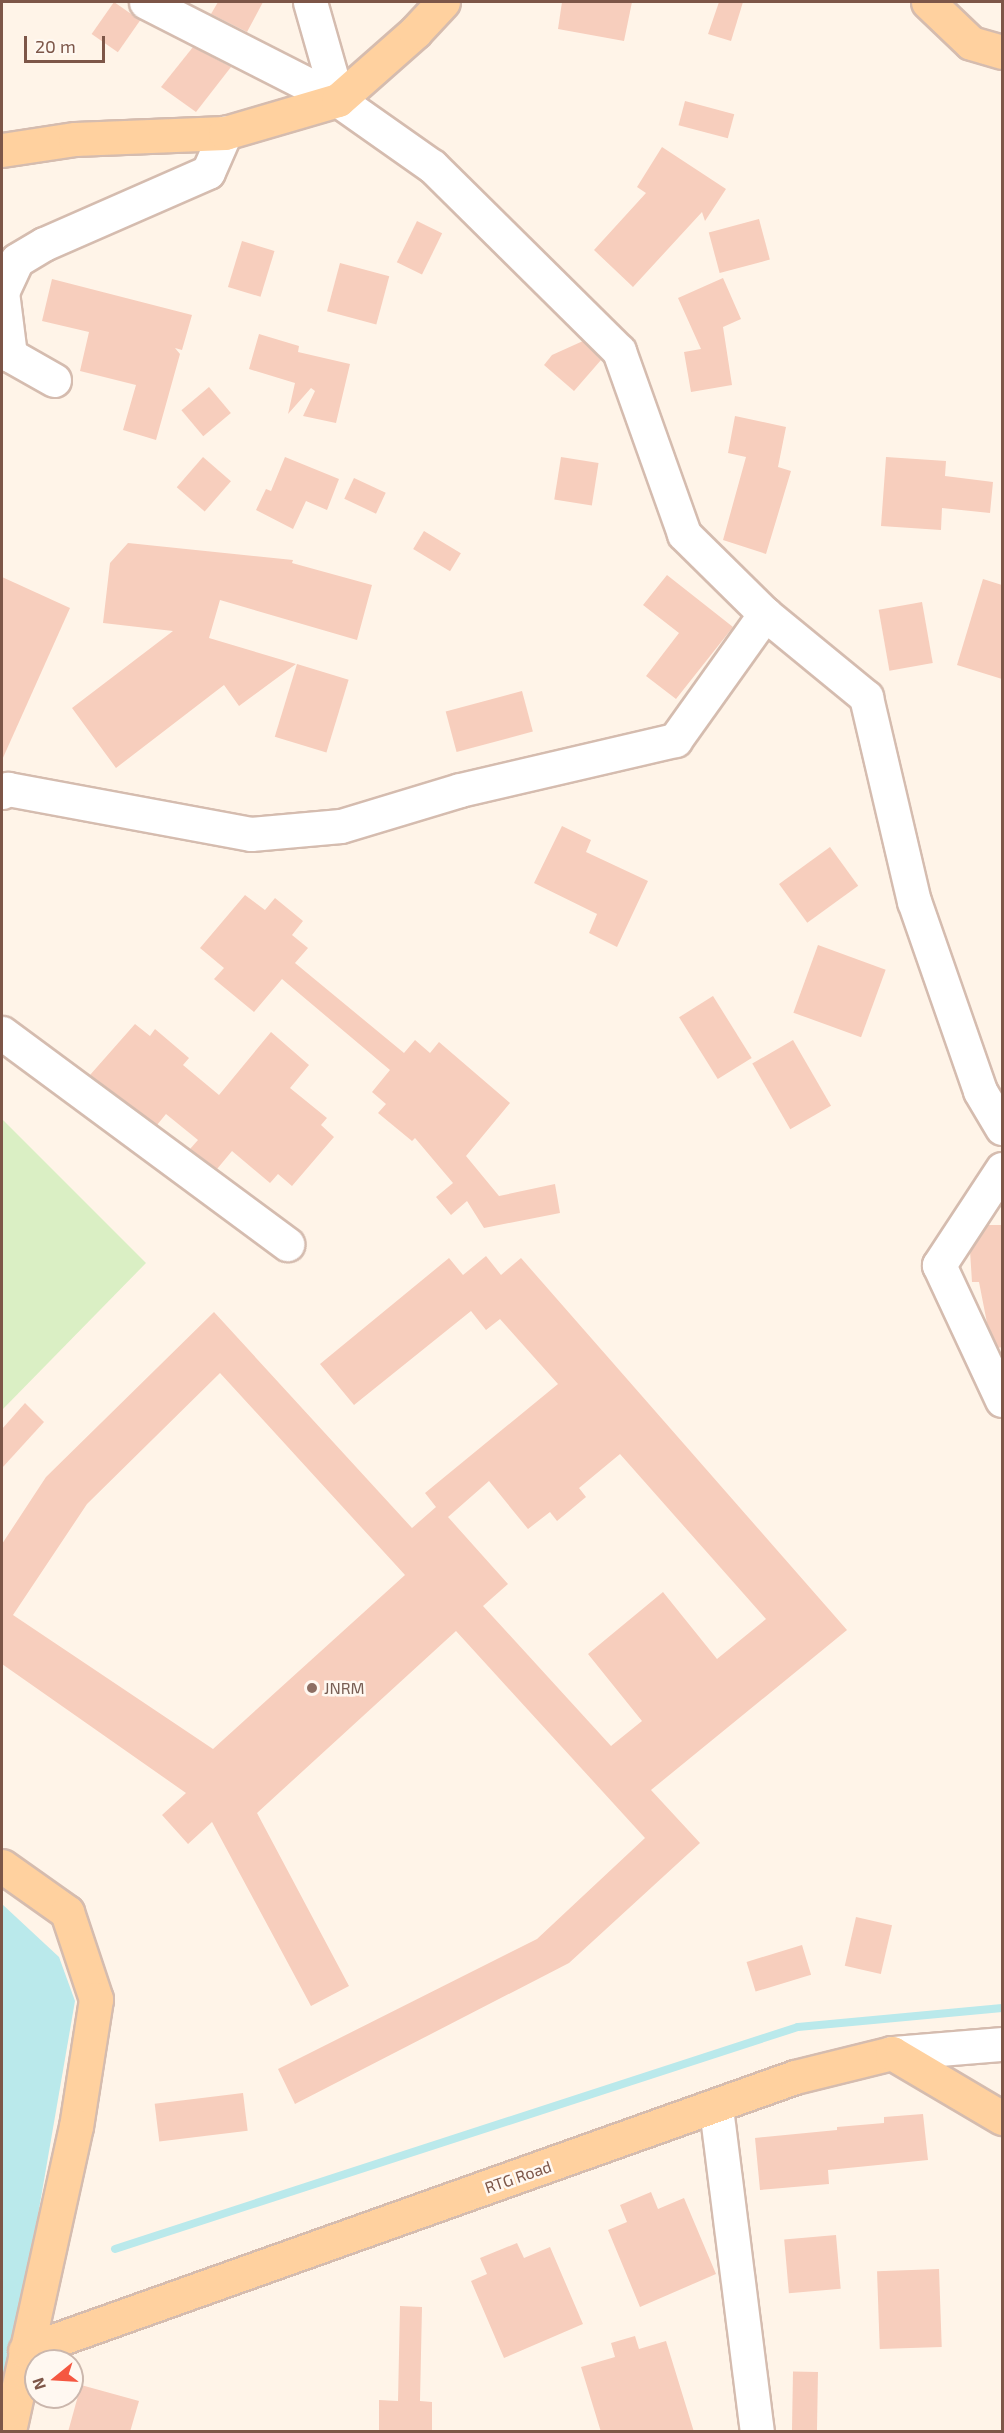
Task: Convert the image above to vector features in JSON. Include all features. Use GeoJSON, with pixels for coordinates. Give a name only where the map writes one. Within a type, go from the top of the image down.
{"type":"FeatureCollection","features":[{"type":"Feature","properties":{"kind":"main road"},"geometry":{"type":"LineString","coordinates":[[2,150],[75,139],[225,133],[338,100],[416,32],[443,2]]}},
{"type":"Feature","properties":{"kind":"main road"},"geometry":{"type":"LineString","coordinates":[[928,2],[971,43],[1002,52]]}},
{"type":"Feature","properties":{"kind":"main road"},"geometry":{"type":"LineString","coordinates":[[2,1866],[67,1911],[96,1999],[76,2126],[25,2349]]}},
{"type":"Feature","properties":{"kind":"main road"},"geometry":{"type":"LineString","coordinates":[[892,2053],[1002,2118]]}},
{"type":"Feature","properties":{"kind":"main road","name":"RTG Road"},"geometry":{"type":"LineString","coordinates":[[31,2349],[716,2108],[795,2077],[892,2053]]}},
{"type":"Feature","properties":{"kind":"main road"},"geometry":{"type":"LineString","coordinates":[[9,2432],[24,2356]]}},
{"type":"Feature","properties":{"kind":"street"},"geometry":{"type":"LineString","coordinates":[[146,2],[338,100],[432,166],[620,351],[684,534],[765,614],[866,697],[914,901],[980,1091],[1002,1128]]}},
{"type":"Feature","properties":{"kind":"street"},"geometry":{"type":"LineString","coordinates":[[310,2],[338,100]]}},
{"type":"Feature","properties":{"kind":"street"},"geometry":{"type":"LineString","coordinates":[[54,380],[10,355],[2,292],[17,260],[44,244],[208,172],[225,133]]}},
{"type":"Feature","properties":{"kind":"street"},"geometry":{"type":"LineString","coordinates":[[2,792],[8,789],[251,834],[341,826],[460,790],[675,740],[765,614]]}},
{"type":"Feature","properties":{"kind":"street"},"geometry":{"type":"LineString","coordinates":[[2,1033],[286,1244]]}},
{"type":"Feature","properties":{"kind":"street"},"geometry":{"type":"LineString","coordinates":[[1002,1169],[939,1265],[1002,1400]]}},
{"type":"Feature","properties":{"kind":"street"},"geometry":{"type":"LineString","coordinates":[[892,2053],[1002,2044]]}},
{"type":"Feature","properties":{"kind":"street"},"geometry":{"type":"LineString","coordinates":[[716,2108],[757,2432]]}},
{"type":"Feature","properties":{"kind":"green space"},"geometry":{"type":"Polygon","coordinates":[[[2,1119],[146,1263],[2,1410],[2,1119]]]}},
{"type":"Feature","properties":{"kind":"water"},"geometry":{"type":"Polygon","coordinates":[[[2,1904],[59,1957],[75,2001],[38,2215],[2,2380],[2,1904]]]}},
{"type":"Feature","properties":{"kind":"building"},"geometry":{"type":"Polygon","coordinates":[[[114,2],[140,20],[118,52],[92,34],[114,2]]]}},
{"type":"Feature","properties":{"kind":"building"},"geometry":{"type":"Polygon","coordinates":[[[218,2],[263,2],[247,32],[211,14],[218,2]]]}},
{"type":"Feature","properties":{"kind":"building"},"geometry":{"type":"Polygon","coordinates":[[[562,2],[632,2],[624,41],[558,29],[562,2]]]}},
{"type":"Feature","properties":{"kind":"building"},"geometry":{"type":"Polygon","coordinates":[[[719,2],[743,2],[731,41],[708,34],[719,2]]]}},
{"type":"Feature","properties":{"kind":"building"},"geometry":{"type":"Polygon","coordinates":[[[193,47],[231,67],[196,112],[161,87],[193,47]]]}},
{"type":"Feature","properties":{"kind":"building"},"geometry":{"type":"Polygon","coordinates":[[[685,101],[734,114],[728,138],[679,125],[685,101]]]}},
{"type":"Feature","properties":{"kind":"building"},"geometry":{"type":"Polygon","coordinates":[[[662,147],[726,189],[705,221],[702,212],[633,287],[594,250],[646,193],[637,187],[662,147]]]}},
{"type":"Feature","properties":{"kind":"building"},"geometry":{"type":"Polygon","coordinates":[[[759,219],[770,260],[720,273],[709,232],[759,219]]]}},
{"type":"Feature","properties":{"kind":"building"},"geometry":{"type":"Polygon","coordinates":[[[417,221],[442,233],[422,275],[397,262],[417,221]]]}},
{"type":"Feature","properties":{"kind":"building"},"geometry":{"type":"Polygon","coordinates":[[[242,241],[275,251],[260,297],[228,287],[242,241]]]}},
{"type":"Feature","properties":{"kind":"building"},"geometry":{"type":"Polygon","coordinates":[[[340,263],[389,276],[376,324],[327,311],[340,263]]]}},
{"type":"Feature","properties":{"kind":"building"},"geometry":{"type":"Polygon","coordinates":[[[723,278],[741,319],[723,327],[732,385],[691,392],[684,352],[701,349],[678,298],[723,278]]]}},
{"type":"Feature","properties":{"kind":"building"},"geometry":{"type":"Polygon","coordinates":[[[52,279],[192,315],[182,350],[175,348],[180,354],[156,440],[123,430],[136,385],[80,371],[89,332],[42,321],[52,279]]]}},
{"type":"Feature","properties":{"kind":"building"},"geometry":{"type":"Polygon","coordinates":[[[259,334],[299,346],[298,352],[350,364],[336,423],[303,416],[315,391],[311,388],[288,414],[295,383],[249,369],[259,334]]]}},
{"type":"Feature","properties":{"kind":"building"},"geometry":{"type":"Polygon","coordinates":[[[583,341],[601,360],[574,391],[544,365],[552,355],[583,341]]]}},
{"type":"Feature","properties":{"kind":"building"},"geometry":{"type":"Polygon","coordinates":[[[209,387],[231,413],[203,436],[181,410],[209,387]]]}},
{"type":"Feature","properties":{"kind":"building"},"geometry":{"type":"Polygon","coordinates":[[[735,416],[786,427],[778,467],[791,471],[766,554],[723,540],[746,457],[728,453],[735,416]]]}},
{"type":"Feature","properties":{"kind":"building"},"geometry":{"type":"Polygon","coordinates":[[[203,457],[231,481],[205,511],[177,487],[203,457]]]}},
{"type":"Feature","properties":{"kind":"building"},"geometry":{"type":"Polygon","coordinates":[[[285,457],[339,479],[327,510],[306,501],[293,529],[256,510],[266,489],[271,491],[285,457]]]}},
{"type":"Feature","properties":{"kind":"building"},"geometry":{"type":"Polygon","coordinates":[[[561,457],[599,463],[592,505],[554,499],[561,457]]]}},
{"type":"Feature","properties":{"kind":"building"},"geometry":{"type":"Polygon","coordinates":[[[886,457],[946,461],[945,476],[993,482],[990,513],[942,508],[941,530],[881,526],[886,457]]]}},
{"type":"Feature","properties":{"kind":"building"},"geometry":{"type":"Polygon","coordinates":[[[354,478],[386,493],[376,514],[344,499],[354,478]]]}},
{"type":"Feature","properties":{"kind":"building"},"geometry":{"type":"Polygon","coordinates":[[[424,531],[461,553],[450,571],[413,549],[424,531]]]}},
{"type":"Feature","properties":{"kind":"building"},"geometry":{"type":"Polygon","coordinates":[[[128,543],[293,560],[292,563],[372,585],[357,640],[220,600],[209,638],[296,664],[239,706],[224,685],[116,768],[72,708],[173,631],[103,623],[110,563],[128,543]]]}},
{"type":"Feature","properties":{"kind":"building"},"geometry":{"type":"Polygon","coordinates":[[[667,575],[733,627],[676,699],[646,676],[679,633],[643,605],[667,575]]]}},
{"type":"Feature","properties":{"kind":"building"},"geometry":{"type":"Polygon","coordinates":[[[2,577],[70,608],[2,760],[2,577]]]}},
{"type":"Feature","properties":{"kind":"building"},"geometry":{"type":"Polygon","coordinates":[[[983,579],[1002,585],[1002,679],[957,665],[983,579]]]}},
{"type":"Feature","properties":{"kind":"building"},"geometry":{"type":"Polygon","coordinates":[[[922,602],[933,663],[889,671],[879,610],[922,602]]]}},
{"type":"Feature","properties":{"kind":"building"},"geometry":{"type":"Polygon","coordinates":[[[297,664],[349,680],[326,752],[275,737],[297,664]]]}},
{"type":"Feature","properties":{"kind":"building"},"geometry":{"type":"Polygon","coordinates":[[[522,691],[533,732],[457,752],[446,711],[522,691]]]}},
{"type":"Feature","properties":{"kind":"building"},"geometry":{"type":"Polygon","coordinates":[[[562,826],[591,840],[586,852],[648,881],[617,947],[589,933],[597,914],[534,883],[562,826]]]}},
{"type":"Feature","properties":{"kind":"building"},"geometry":{"type":"Polygon","coordinates":[[[830,847],[858,886],[807,923],[779,884],[830,847]]]}},
{"type":"Feature","properties":{"kind":"building"},"geometry":{"type":"Polygon","coordinates":[[[245,895],[265,910],[275,898],[303,921],[292,935],[308,948],[295,963],[404,1053],[415,1040],[430,1053],[439,1042],[510,1103],[466,1156],[499,1196],[555,1184],[560,1213],[484,1228],[467,1201],[451,1215],[436,1197],[453,1183],[415,1138],[412,1141],[378,1113],[386,1104],[372,1092],[390,1070],[282,979],[254,1012],[214,979],[224,968],[200,948],[245,895]]]}},
{"type":"Feature","properties":{"kind":"building"},"geometry":{"type":"Polygon","coordinates":[[[818,945],[886,970],[861,1037],[793,1013],[818,945]]]}},
{"type":"Feature","properties":{"kind":"building"},"geometry":{"type":"Polygon","coordinates":[[[713,996],[752,1058],[718,1079],[679,1017],[713,996]]]}},
{"type":"Feature","properties":{"kind":"building"},"geometry":{"type":"Polygon","coordinates":[[[135,1024],[150,1036],[155,1029],[189,1058],[183,1065],[219,1095],[271,1032],[309,1065],[290,1088],[327,1118],[321,1125],[334,1137],[292,1186],[278,1174],[270,1183],[232,1151],[217,1169],[190,1149],[198,1140],[166,1114],[157,1125],[90,1075],[135,1024]]]}},
{"type":"Feature","properties":{"kind":"building"},"geometry":{"type":"Polygon","coordinates":[[[793,1040],[831,1106],[790,1129],[752,1064],[793,1040]]]}},
{"type":"Feature","properties":{"kind":"building"},"geometry":{"type":"Polygon","coordinates":[[[987,1225],[1002,1225],[1002,1347],[998,1348],[987,1323],[979,1282],[972,1282],[970,1251],[987,1225]]]}},
{"type":"Feature","properties":{"kind":"building"},"geometry":{"type":"Polygon","coordinates":[[[486,1256],[501,1275],[521,1258],[847,1630],[651,1790],[700,1843],[569,1963],[295,2104],[278,2069],[537,1939],[645,1838],[456,1631],[257,1813],[349,1986],[311,2006],[212,1822],[188,1844],[162,1815],[186,1793],[2,1664],[2,1544],[46,1477],[214,1312],[412,1528],[436,1507],[425,1493],[558,1384],[500,1319],[486,1330],[471,1311],[354,1405],[320,1364],[449,1258],[463,1275],[486,1256]],[[220,1373],[87,1504],[13,1615],[213,1749],[405,1575],[220,1373]],[[620,1454],[579,1488],[586,1497],[557,1521],[550,1512],[528,1529],[489,1481],[448,1517],[508,1584],[483,1606],[611,1746],[642,1721],[588,1654],[663,1592],[717,1659],[766,1619],[620,1454]]]}},
{"type":"Feature","properties":{"kind":"building"},"geometry":{"type":"Polygon","coordinates":[[[25,1403],[44,1422],[2,1468],[2,1429],[25,1403]]]}},
{"type":"Feature","properties":{"kind":"building"},"geometry":{"type":"Polygon","coordinates":[[[856,1917],[892,1925],[881,1974],[845,1966],[856,1917]]]}},
{"type":"Feature","properties":{"kind":"building"},"geometry":{"type":"Polygon","coordinates":[[[802,1945],[811,1975],[756,1992],[747,1962],[802,1945]]]}},
{"type":"Feature","properties":{"kind":"building"},"geometry":{"type":"Polygon","coordinates":[[[243,2093],[248,2131],[159,2142],[155,2104],[243,2093]]]}},
{"type":"Feature","properties":{"kind":"building"},"geometry":{"type":"Polygon","coordinates":[[[923,2114],[928,2160],[828,2170],[829,2184],[760,2190],[755,2138],[837,2130],[837,2127],[884,2123],[884,2117],[923,2114]]]}},
{"type":"Feature","properties":{"kind":"building"},"geometry":{"type":"Polygon","coordinates":[[[651,2192],[658,2209],[684,2198],[716,2274],[640,2307],[608,2230],[627,2222],[620,2205],[651,2192]]]}},
{"type":"Feature","properties":{"kind":"building"},"geometry":{"type":"Polygon","coordinates":[[[836,2235],[841,2289],[789,2293],[784,2240],[836,2235]]]}},
{"type":"Feature","properties":{"kind":"building"},"geometry":{"type":"Polygon","coordinates":[[[517,2243],[524,2258],[550,2247],[583,2324],[504,2358],[471,2281],[487,2274],[480,2258],[517,2243]]]}},
{"type":"Feature","properties":{"kind":"building"},"geometry":{"type":"Polygon","coordinates":[[[939,2269],[942,2347],[880,2349],[877,2271],[939,2269]]]}},
{"type":"Feature","properties":{"kind":"building"},"geometry":{"type":"Polygon","coordinates":[[[400,2306],[422,2307],[420,2401],[432,2402],[432,2432],[379,2432],[379,2400],[398,2401],[400,2306]]]}},
{"type":"Feature","properties":{"kind":"building"},"geometry":{"type":"Polygon","coordinates":[[[635,2336],[639,2349],[666,2341],[694,2432],[601,2432],[581,2367],[615,2357],[611,2343],[635,2336]]]}},
{"type":"Feature","properties":{"kind":"building"},"geometry":{"type":"Polygon","coordinates":[[[793,2372],[818,2372],[817,2432],[792,2432],[793,2372]]]}},
{"type":"Feature","properties":{"kind":"building"},"geometry":{"type":"Polygon","coordinates":[[[84,2386],[139,2401],[130,2432],[68,2432],[74,2409],[84,2409],[84,2386]]]}},
{"type":"Feature","properties":{"kind":"waterway"},"geometry":{"type":"LineString","coordinates":[[115,2249],[798,2027],[1002,2008]]}},
{"type":"Feature","properties":{"kind":"place","name":"JNRM"},"geometry":{"type":"Point","coordinates":[312,1688]}}]}
